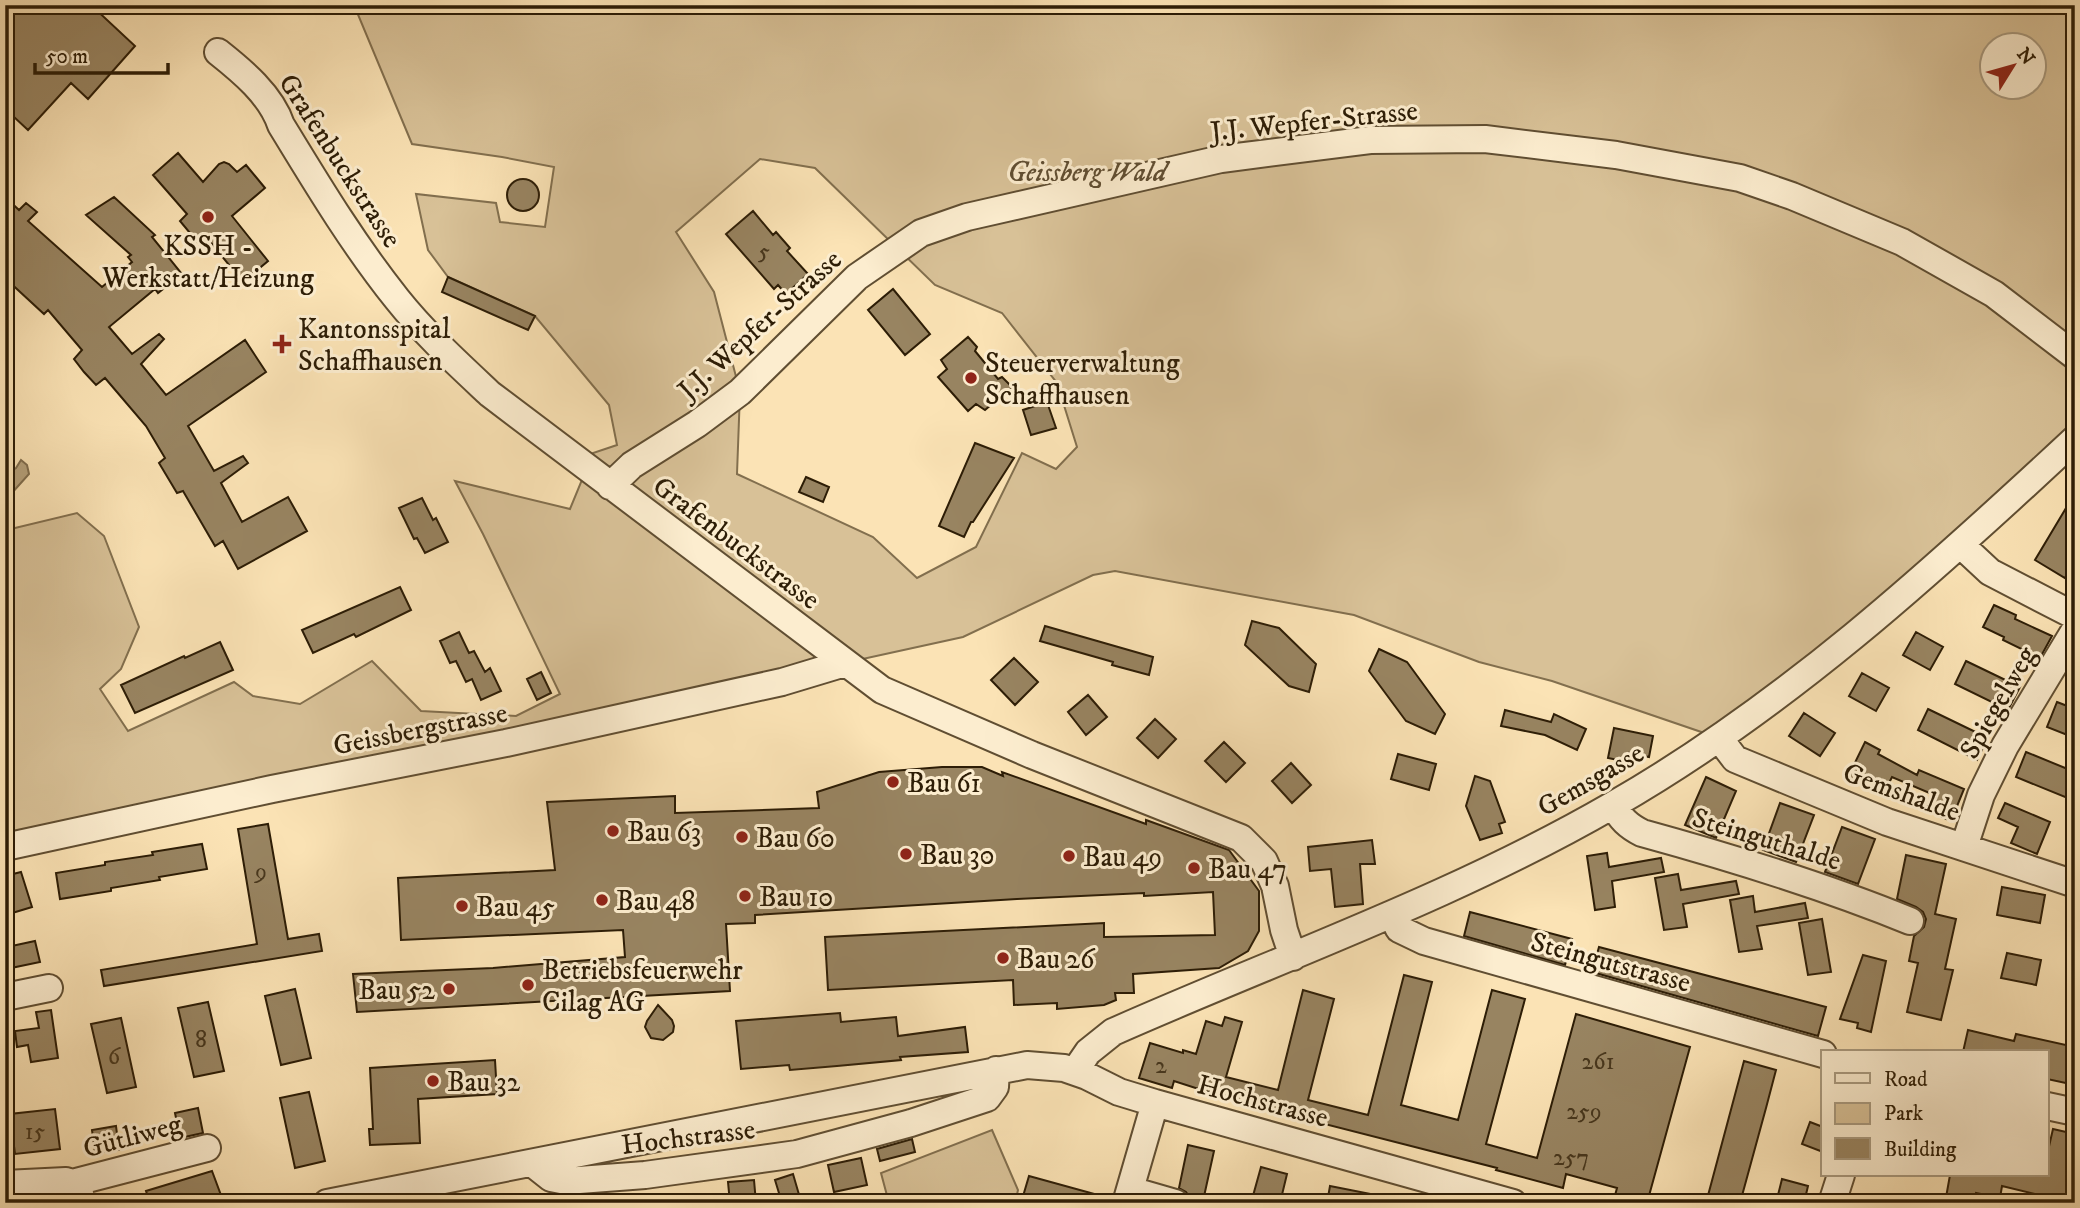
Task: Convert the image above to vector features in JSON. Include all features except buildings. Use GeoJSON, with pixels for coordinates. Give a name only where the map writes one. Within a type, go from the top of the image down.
{"type":"FeatureCollection","features":[{"type":"Feature","properties":{"kind":"street","name":"Grafenbuckstrasse"},"geometry":{"type":"LineString","coordinates":[[218,52],[241,70],[277,114],[333,210],[398,300],[490,394],[882,690],[1032,755],[1241,838],[1264,860],[1275,886],[1293,957]]}},
{"type":"Feature","properties":{"kind":"street","name":"J.J. Wepfer-Strasse"},"geometry":{"type":"LineString","coordinates":[[610,486],[632,465],[697,424],[740,392],[857,277],[921,233],[967,217],[1221,159],[1370,140],[1485,139],[1616,155],[1740,178],[1902,242],[1994,294],[2075,356]]}},
{"type":"Feature","properties":{"kind":"street","name":"Gemsgasse"},"geometry":{"type":"LineString","coordinates":[[1075,1071],[1088,1052],[1113,1032],[1392,915],[1613,805],[1719,738],[1800,679],[1961,545],[2075,439]]}},
{"type":"Feature","properties":{"kind":"street"},"geometry":{"type":"LineString","coordinates":[[1961,545],[1990,572],[2075,616]]}},
{"type":"Feature","properties":{"kind":"street","name":"Spiegelweg"},"geometry":{"type":"LineString","coordinates":[[1964,847],[1981,795],[2005,746],[2075,630]]}},
{"type":"Feature","properties":{"kind":"street","name":"Geissbergstrasse"},"geometry":{"type":"LineString","coordinates":[[5,848],[782,682],[845,663]]}},
{"type":"Feature","properties":{"kind":"street","name":"Gemshalde"},"geometry":{"type":"LineString","coordinates":[[1719,738],[1735,759],[1888,822],[2075,884]]}},
{"type":"Feature","properties":{"kind":"street","name":"Steinguthalde"},"geometry":{"type":"LineString","coordinates":[[1613,805],[1629,826],[1642,833],[1760,866],[1862,901],[1910,921]]}},
{"type":"Feature","properties":{"kind":"street","name":"Steingutstrasse"},"geometry":{"type":"LineString","coordinates":[[1392,915],[1399,929],[1424,941],[1821,1053]]}},
{"type":"Feature","properties":{"kind":"street"},"geometry":{"type":"LineString","coordinates":[[5,997],[49,988]]}},
{"type":"Feature","properties":{"kind":"street","name":"Hochstrasse"},"geometry":{"type":"LineString","coordinates":[[327,1203],[996,1070],[1040,1065],[1075,1071],[1119,1092],[1155,1103],[1513,1203]]}},
{"type":"Feature","properties":{"kind":"street","name":"Hochstrasse"},"geometry":{"type":"LineString","coordinates":[[533,1163],[551,1178],[566,1181],[645,1175],[797,1154],[911,1124],[987,1098],[995,1087],[996,1070]]}},
{"type":"Feature","properties":{"kind":"street"},"geometry":{"type":"LineString","coordinates":[[1155,1103],[1128,1196],[1175,1203]]}},
{"type":"Feature","properties":{"kind":"street"},"geometry":{"type":"LineString","coordinates":[[2048,1106],[2075,1112]]}},
{"type":"Feature","properties":{"kind":"street","name":"Gütliweg"},"geometry":{"type":"LineString","coordinates":[[5,1184],[53,1181],[77,1193],[207,1148]]}},
{"type":"Feature","properties":{"kind":"street"},"geometry":{"type":"LineString","coordinates":[[1832,1203],[1841,1176]]}},
{"type":"Feature","properties":{"kind":"green space","name":"Geissberg Wald"},"geometry":{"type":"Polygon","coordinates":[[[354,5],[2075,5],[2075,439],[1719,738],[1552,681],[1479,662],[1354,615],[1115,571],[1093,575],[963,637],[5,847],[5,527],[15,528],[77,513],[104,536],[139,627],[121,669],[100,689],[128,731],[234,682],[253,696],[300,704],[372,661],[421,711],[516,716],[560,694],[455,481],[570,509],[593,453],[617,445],[609,405],[535,316],[448,277],[428,250],[416,194],[496,203],[500,222],[545,227],[554,167],[412,144],[354,5]],[[760,159],[676,232],[714,292],[740,392],[737,474],[873,537],[917,578],[976,547],[1022,453],[1056,469],[1077,447],[1057,383],[1002,313],[935,285],[815,168],[760,159]]]}},
{"type":"Feature","properties":{"kind":"green space"},"geometry":{"type":"Polygon","coordinates":[[[992,1130],[1018,1190],[1015,1203],[889,1203],[881,1173],[992,1130]]]}},
{"type":"Feature","properties":{"kind":"shaded area"},"geometry":{"type":"Polygon","coordinates":[[[21,460],[27,465],[29,474],[11,494],[10,508],[5,513],[5,475],[16,468],[21,460]]]}},
{"type":"Feature","properties":{"kind":"place","name":"KSSH - Werkstatt/Heizung"},"geometry":{"type":"Point","coordinates":[208,217]}},
{"type":"Feature","properties":{"kind":"place","name":"Kantonsspital Schaffhausen"},"geometry":{"type":"Point","coordinates":[282,344]}},
{"type":"Feature","properties":{"kind":"place","name":"Steuerverwaltung Schaffhausen"},"geometry":{"type":"Point","coordinates":[971,378]}},
{"type":"Feature","properties":{"kind":"place","name":"Bau 61"},"geometry":{"type":"Point","coordinates":[893,782]}},
{"type":"Feature","properties":{"kind":"place","name":"Bau 63"},"geometry":{"type":"Point","coordinates":[613,831]}},
{"type":"Feature","properties":{"kind":"place","name":"Bau 60"},"geometry":{"type":"Point","coordinates":[742,837]}},
{"type":"Feature","properties":{"kind":"place","name":"Bau 30"},"geometry":{"type":"Point","coordinates":[906,854]}},
{"type":"Feature","properties":{"kind":"place","name":"Bau 49"},"geometry":{"type":"Point","coordinates":[1069,856]}},
{"type":"Feature","properties":{"kind":"place","name":"Bau 47"},"geometry":{"type":"Point","coordinates":[1194,868]}},
{"type":"Feature","properties":{"kind":"place","name":"Bau 10"},"geometry":{"type":"Point","coordinates":[745,896]}},
{"type":"Feature","properties":{"kind":"place","name":"Bau 48"},"geometry":{"type":"Point","coordinates":[602,900]}},
{"type":"Feature","properties":{"kind":"place","name":"Bau 45"},"geometry":{"type":"Point","coordinates":[462,906]}},
{"type":"Feature","properties":{"kind":"place","name":"Bau 26"},"geometry":{"type":"Point","coordinates":[1003,958]}},
{"type":"Feature","properties":{"kind":"place","name":"Betriebsfeuerwehr Cilag AG"},"geometry":{"type":"Point","coordinates":[528,985]}},
{"type":"Feature","properties":{"kind":"place","name":"Bau 52"},"geometry":{"type":"Point","coordinates":[449,989]}},
{"type":"Feature","properties":{"kind":"place","name":"Bau 32"},"geometry":{"type":"Point","coordinates":[433,1081]}}]}
